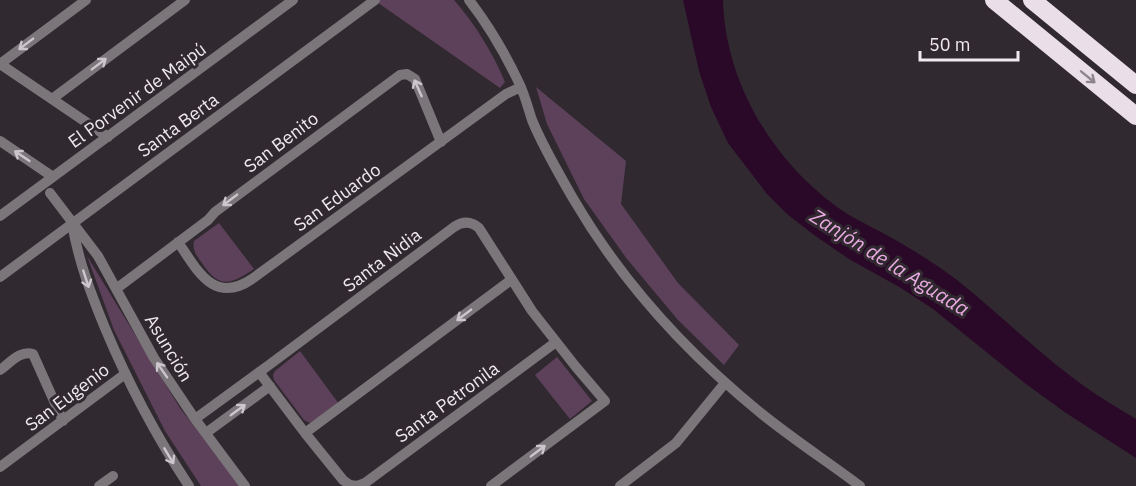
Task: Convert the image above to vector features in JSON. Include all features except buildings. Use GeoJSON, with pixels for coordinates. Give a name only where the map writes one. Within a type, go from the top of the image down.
{"type":"FeatureCollection","features":[{"type":"Feature","properties":{"kind":"highway"},"geometry":{"type":"LineString","coordinates":[[994,0],[1136,116]]}},
{"type":"Feature","properties":{"kind":"highway"},"geometry":{"type":"LineString","coordinates":[[1032,0],[1136,85]]}},
{"type":"Feature","properties":{"kind":"street"},"geometry":{"type":"LineString","coordinates":[[86,0],[0,64],[108,137]]}},
{"type":"Feature","properties":{"kind":"street"},"geometry":{"type":"LineString","coordinates":[[52,99],[185,0]]}},
{"type":"Feature","properties":{"kind":"street","name":"El Porvenir de Maipú"},"geometry":{"type":"LineString","coordinates":[[1,214],[293,0]]}},
{"type":"Feature","properties":{"kind":"street","name":"Santa Berta"},"geometry":{"type":"LineString","coordinates":[[0,277],[375,0]]}},
{"type":"Feature","properties":{"kind":"street"},"geometry":{"type":"LineString","coordinates":[[469,0],[489,28],[521,87],[532,120],[574,201],[608,251],[650,305],[725,383],[763,415],[860,486]]}},
{"type":"Feature","properties":{"kind":"street","name":"San Benito"},"geometry":{"type":"LineString","coordinates":[[116,289],[208,220],[215,212],[400,75],[407,74],[415,79],[441,141]]}},
{"type":"Feature","properties":{"kind":"street","name":"San Eduardo"},"geometry":{"type":"LineString","coordinates":[[178,242],[200,274],[209,282],[224,288],[240,286],[506,94],[521,87]]}},
{"type":"Feature","properties":{"kind":"street"},"geometry":{"type":"LineString","coordinates":[[0,141],[53,177]]}},
{"type":"Feature","properties":{"kind":"street","name":"Asunción"},"geometry":{"type":"LineString","coordinates":[[50,193],[93,248],[153,358],[245,486]]}},
{"type":"Feature","properties":{"kind":"street","name":"Asunción"},"geometry":{"type":"LineString","coordinates":[[72,223],[77,251],[90,291],[125,374],[164,447],[189,486]]}},
{"type":"Feature","properties":{"kind":"street","name":"Santa Nidia"},"geometry":{"type":"LineString","coordinates":[[195,418],[458,224],[469,223],[479,228],[511,280],[556,342],[605,401],[491,486]]}},
{"type":"Feature","properties":{"kind":"street"},"geometry":{"type":"LineString","coordinates":[[305,433],[511,280]]}},
{"type":"Feature","properties":{"kind":"street","name":"Santa Petronila"},"geometry":{"type":"LineString","coordinates":[[355,486],[365,483],[556,342]]}},
{"type":"Feature","properties":{"kind":"street"},"geometry":{"type":"LineString","coordinates":[[0,370],[22,353],[33,354],[63,421]]}},
{"type":"Feature","properties":{"kind":"street"},"geometry":{"type":"LineString","coordinates":[[259,372],[343,480],[355,486]]}},
{"type":"Feature","properties":{"kind":"street","name":"San Eugenio"},"geometry":{"type":"LineString","coordinates":[[0,467],[125,374]]}},
{"type":"Feature","properties":{"kind":"street"},"geometry":{"type":"LineString","coordinates":[[620,486],[676,443],[725,383]]}},
{"type":"Feature","properties":{"kind":"street"},"geometry":{"type":"LineString","coordinates":[[206,433],[270,387]]}},
{"type":"Feature","properties":{"kind":"street"},"geometry":{"type":"LineString","coordinates":[[99,486],[112,476]]}},
{"type":"Feature","properties":{"kind":"shaded area"},"geometry":{"type":"Polygon","coordinates":[[[374,0],[454,0],[483,39],[505,82],[500,88],[374,0]]]}},
{"type":"Feature","properties":{"kind":"shaded area"},"geometry":{"type":"Polygon","coordinates":[[[536,87],[626,161],[621,204],[678,283],[739,345],[724,365],[678,320],[627,259],[584,199],[547,124],[536,87]]]}},
{"type":"Feature","properties":{"kind":"shaded area"},"geometry":{"type":"Polygon","coordinates":[[[219,223],[254,269],[225,282],[220,281],[208,271],[195,253],[194,247],[194,241],[219,223]]]}},
{"type":"Feature","properties":{"kind":"shaded area"},"geometry":{"type":"Polygon","coordinates":[[[87,256],[180,408],[240,486],[201,486],[165,431],[114,330],[87,256]]]}},
{"type":"Feature","properties":{"kind":"shaded area"},"geometry":{"type":"Polygon","coordinates":[[[300,351],[339,404],[310,423],[304,420],[274,380],[273,375],[300,351]]]}},
{"type":"Feature","properties":{"kind":"shaded area"},"geometry":{"type":"Polygon","coordinates":[[[557,357],[592,401],[570,419],[535,375],[557,357]]]}},
{"type":"Feature","properties":{"kind":"water","name":"Zanjón de la Aguada"},"geometry":{"type":"Polygon","coordinates":[[[683,0],[723,0],[726,32],[733,63],[745,93],[760,122],[778,149],[799,174],[849,215],[948,273],[1076,380],[1136,419],[1136,458],[1026,384],[933,309],[849,259],[814,235],[787,214],[767,194],[728,143],[711,107],[699,71],[683,0]]]}}]}
